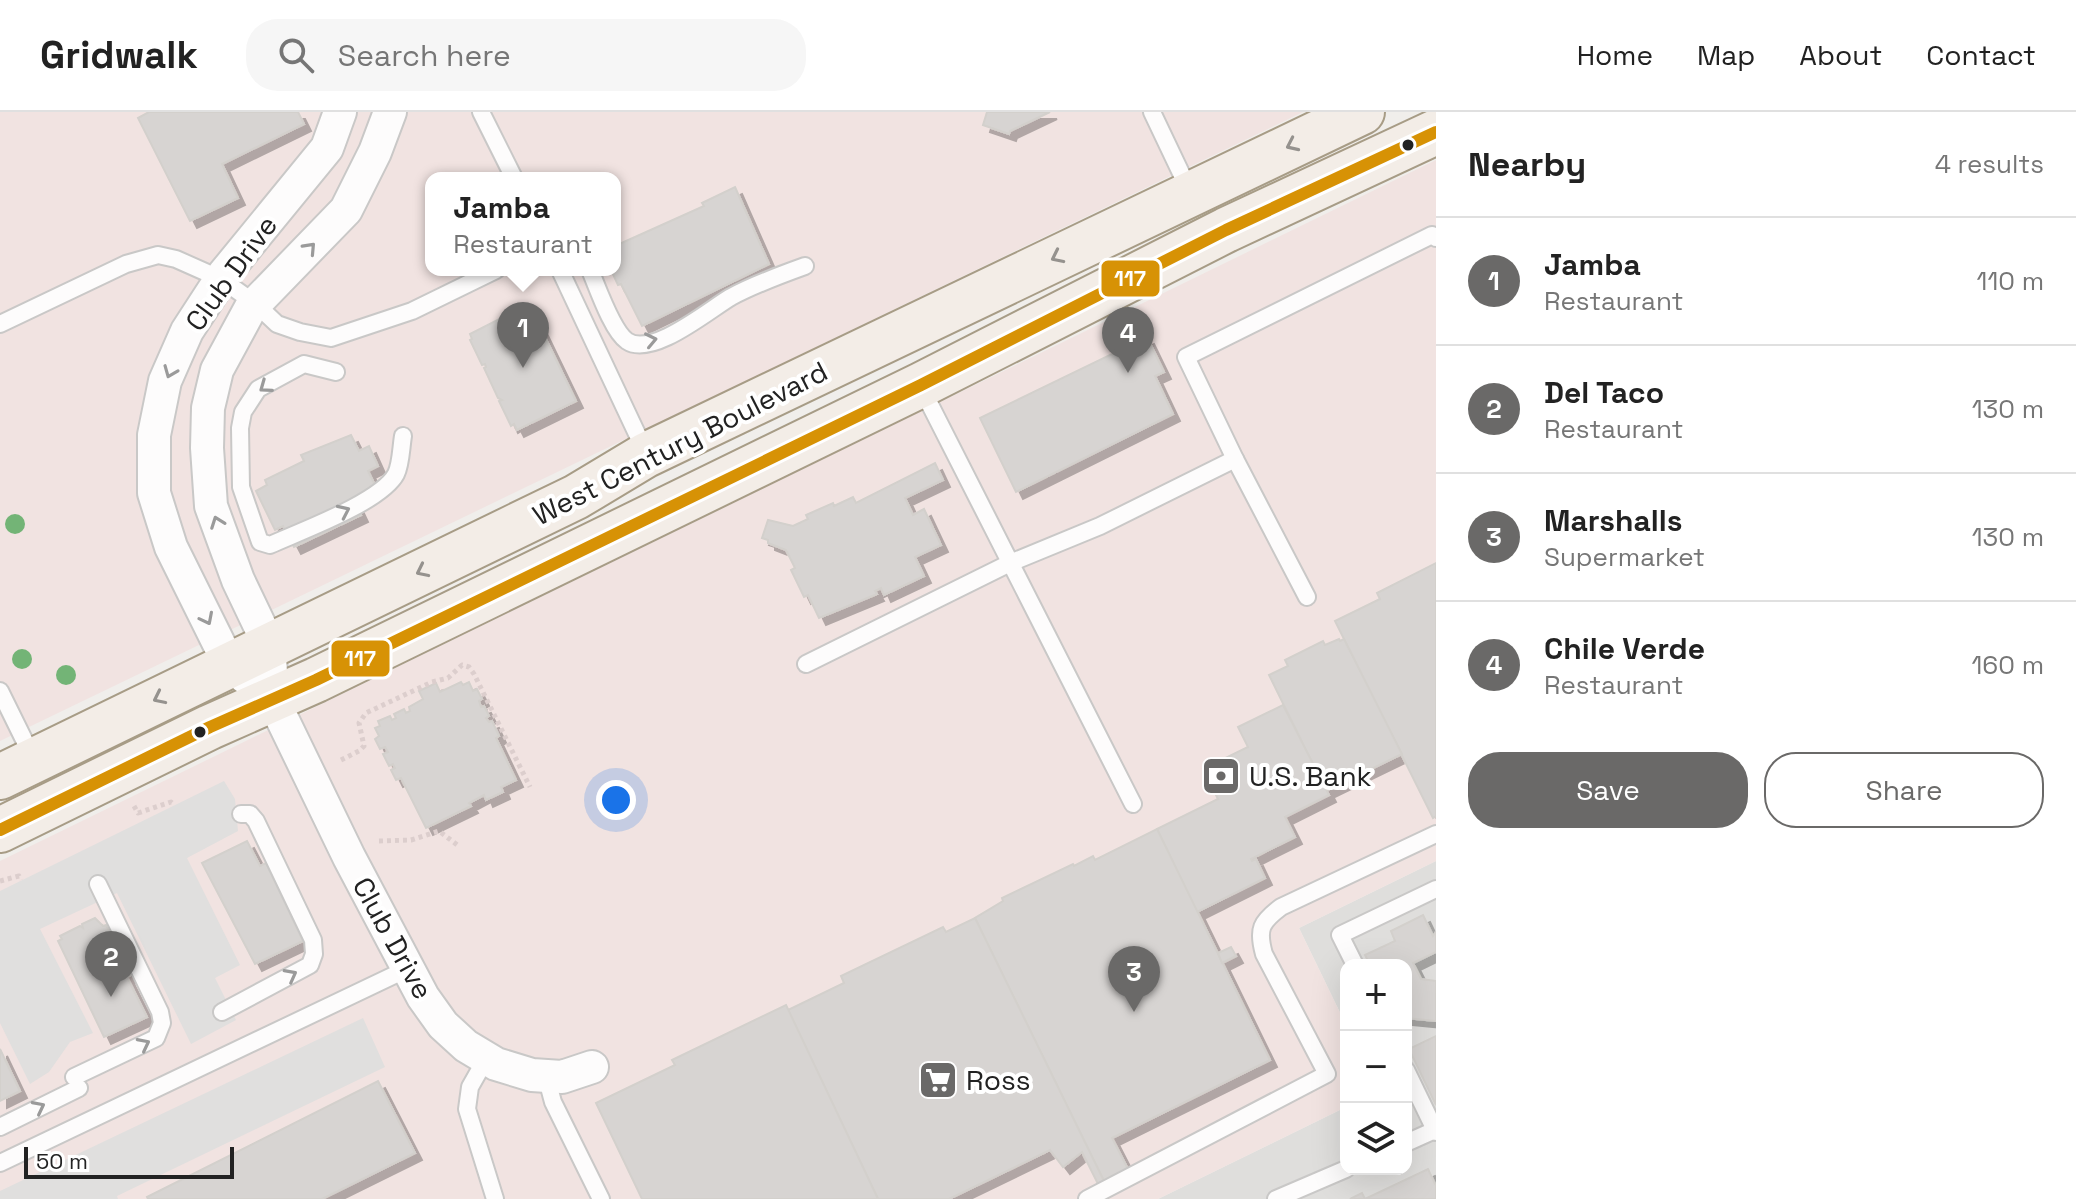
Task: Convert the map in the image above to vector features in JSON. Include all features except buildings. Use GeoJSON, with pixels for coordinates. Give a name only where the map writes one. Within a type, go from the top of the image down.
{"type":"FeatureCollection","features":[{"type":"Feature","properties":{"kind":"main road","name":"West Century Boulevard"},"geometry":{"type":"LineString","coordinates":[[17,768],[576,497],[646,455],[1362,112]]}},
{"type":"Feature","properties":{"kind":"main road","name":"West Century Boulevard"},"geometry":{"type":"LineString","coordinates":[[0,830],[921,385],[1226,230],[1436,132]]}},
{"type":"Feature","properties":{"kind":"street","name":"Club Drive"},"geometry":{"type":"LineString","coordinates":[[273,700],[229,664],[171,547],[154,493],[154,435],[165,381],[187,331],[221,279],[327,148],[340,112]]}},
{"type":"Feature","properties":{"kind":"street","name":"Club Drive"},"geometry":{"type":"LineString","coordinates":[[390,112],[375,152],[346,210],[250,309],[217,370],[208,408],[211,506],[238,580],[269,645],[273,700],[349,857],[423,997],[443,1025],[466,1046],[496,1064],[532,1075],[562,1077],[592,1067]]}},
{"type":"Feature","properties":{"kind":"lane"},"geometry":{"type":"LineString","coordinates":[[481,112],[511,172]]}},
{"type":"Feature","properties":{"kind":"lane"},"geometry":{"type":"LineString","coordinates":[[1152,112],[1190,193]]}},
{"type":"Feature","properties":{"kind":"lane"},"geometry":{"type":"LineString","coordinates":[[1307,597],[1186,357],[1432,235],[1436,238]]}},
{"type":"Feature","properties":{"kind":"lane"},"geometry":{"type":"LineString","coordinates":[[0,324],[126,264],[158,255],[176,259],[221,279],[256,304],[277,324],[331,338],[412,311],[484,276]]}},
{"type":"Feature","properties":{"kind":"lane"},"geometry":{"type":"LineString","coordinates":[[593,276],[617,329],[626,340],[635,343],[668,337],[729,298],[805,266]]}},
{"type":"Feature","properties":{"kind":"lane"},"geometry":{"type":"LineString","coordinates":[[563,276],[646,455]]}},
{"type":"Feature","properties":{"kind":"lane"},"geometry":{"type":"LineString","coordinates":[[336,372],[304,364],[258,389],[243,412],[240,428],[241,487],[260,542],[270,545],[357,505],[386,488],[398,471],[403,436]]}},
{"type":"Feature","properties":{"kind":"lane"},"geometry":{"type":"LineString","coordinates":[[921,385],[1133,804]]}},
{"type":"Feature","properties":{"kind":"lane"},"geometry":{"type":"LineString","coordinates":[[806,664],[1010,563],[1100,526],[1235,459]]}},
{"type":"Feature","properties":{"kind":"lane"},"geometry":{"type":"LineString","coordinates":[[0,691],[17,768]]}},
{"type":"Feature","properties":{"kind":"lane"},"geometry":{"type":"LineString","coordinates":[[222,1012],[310,965],[314,954],[313,940],[256,821],[250,814],[241,814]]}},
{"type":"Feature","properties":{"kind":"lane"},"geometry":{"type":"LineString","coordinates":[[1087,1199],[1327,1074],[1264,954],[1259,937],[1265,919],[1281,907],[1436,834]]}},
{"type":"Feature","properties":{"kind":"lane"},"geometry":{"type":"LineString","coordinates":[[0,1127],[156,1038],[162,1023],[160,1012],[98,884]]}},
{"type":"Feature","properties":{"kind":"lane"},"geometry":{"type":"LineString","coordinates":[[1352,959],[1340,935],[1436,889]]}},
{"type":"Feature","properties":{"kind":"lane"},"geometry":{"type":"LineString","coordinates":[[0,1163],[409,968]]}},
{"type":"Feature","properties":{"kind":"lane"},"geometry":{"type":"LineString","coordinates":[[487,1057],[470,1087],[467,1109],[495,1199]]}},
{"type":"Feature","properties":{"kind":"lane"},"geometry":{"type":"LineString","coordinates":[[546,1076],[553,1102],[601,1199]]}},
{"type":"Feature","properties":{"kind":"lane"},"geometry":{"type":"LineString","coordinates":[[1412,1082],[1436,1131],[1412,1141]]}},
{"type":"Feature","properties":{"kind":"lane"},"geometry":{"type":"LineString","coordinates":[[1276,1199],[1340,1172]]}},
{"type":"Feature","properties":{"kind":"path"},"geometry":{"type":"LineString","coordinates":[[341,760],[364,746],[359,723],[366,713],[432,682],[448,678],[462,665],[469,667],[474,674],[530,787]]}},
{"type":"Feature","properties":{"kind":"path"},"geometry":{"type":"LineString","coordinates":[[134,806],[138,813],[171,802],[174,805]]}},
{"type":"Feature","properties":{"kind":"path"},"geometry":{"type":"LineString","coordinates":[[379,841],[411,840],[439,831],[460,847]]}},
{"type":"Feature","properties":{"kind":"path"},"geometry":{"type":"LineString","coordinates":[[0,881],[19,876],[21,880]]}},
{"type":"Feature","properties":{"kind":"shaded area"},"geometry":{"type":"Polygon","coordinates":[[[0,112],[1303,112],[0,741],[0,112]]]}},
{"type":"Feature","properties":{"kind":"shaded area"},"geometry":{"type":"Polygon","coordinates":[[[1436,160],[1436,861],[1299,928],[1340,1013],[1340,1110],[1158,1199],[0,1199],[0,861],[1436,160]]]}},
{"type":"Feature","properties":{"kind":"shaded area"},"geometry":{"type":"Polygon","coordinates":[[[224,781],[235,799],[238,831],[187,858],[240,965],[215,978],[236,1020],[191,1044],[117,893],[40,929],[93,1033],[70,1042],[49,1072],[30,1084],[0,1023],[0,891],[224,781]]]}},
{"type":"Feature","properties":{"kind":"shaded area"},"geometry":{"type":"Polygon","coordinates":[[[1436,861],[1436,1199],[1158,1199],[1340,1110],[1340,1175],[1412,1175],[1412,959],[1340,959],[1340,1013],[1299,928],[1436,861]]]}},
{"type":"Feature","properties":{"kind":"shaded area"},"geometry":{"type":"Polygon","coordinates":[[[363,1018],[385,1067],[117,1196],[118,1199],[0,1199],[0,1191],[363,1018]]]}},
{"type":"Feature","properties":{"kind":"transit line","name":"117"},"geometry":{"type":"LineString","coordinates":[[0,830],[210,727],[316,680],[921,385],[1226,230],[1436,132]]}},
{"type":"Feature","properties":{"kind":"place","name":"Jamba"},"geometry":{"type":"Point","coordinates":[523,368]}},
{"type":"Feature","properties":{"kind":"place","name":"Chile Verde"},"geometry":{"type":"Point","coordinates":[1128,373]}},
{"type":"Feature","properties":{"kind":"place","name":"U.S. Bank"},"geometry":{"type":"Point","coordinates":[1221,776]}},
{"type":"Feature","properties":{"kind":"place","name":"Del Taco"},"geometry":{"type":"Point","coordinates":[111,997]}},
{"type":"Feature","properties":{"kind":"place","name":"Marshalls"},"geometry":{"type":"Point","coordinates":[1134,1012]}},
{"type":"Feature","properties":{"kind":"place","name":"Ross"},"geometry":{"type":"Point","coordinates":[938,1080]}}]}
